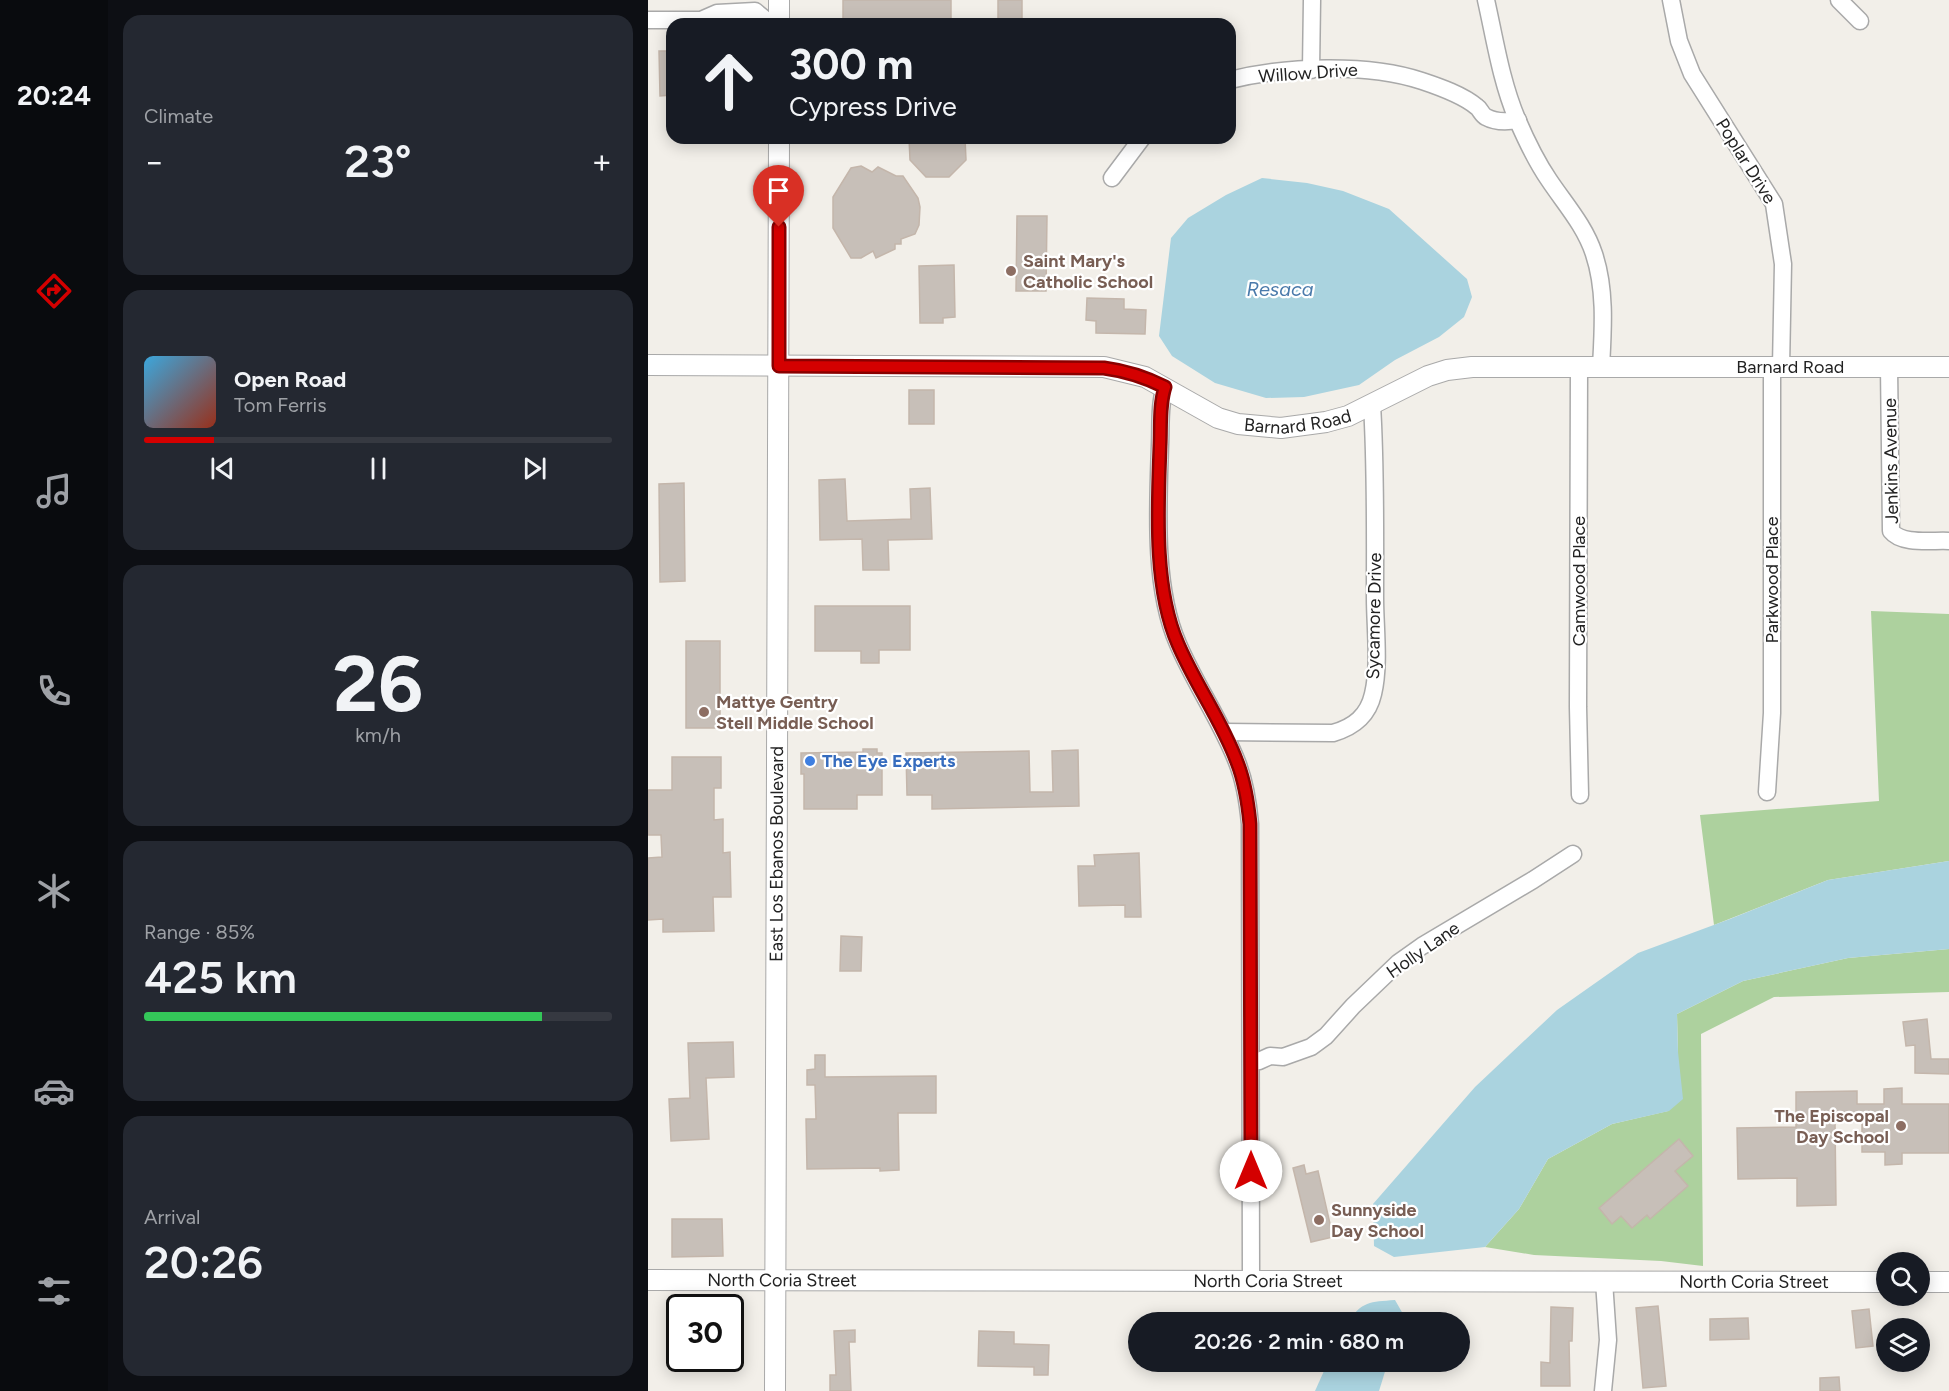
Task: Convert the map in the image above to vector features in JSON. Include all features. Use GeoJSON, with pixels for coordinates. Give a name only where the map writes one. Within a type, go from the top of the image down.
{"type":"FeatureCollection","features":[{"type":"Feature","properties":{"kind":"street"},"geometry":{"type":"LineString","coordinates":[[774,18],[779,0]]}},
{"type":"Feature","properties":{"kind":"street"},"geometry":{"type":"LineString","coordinates":[[1311,70],[1312,0]]}},
{"type":"Feature","properties":{"kind":"street"},"geometry":{"type":"LineString","coordinates":[[1486,0],[1504,80],[1518,120],[1534,156],[1575,216],[1594,252],[1599,270],[1602,312],[1601,367]]}},
{"type":"Feature","properties":{"kind":"street","name":"Poplar Drive"},"geometry":{"type":"LineString","coordinates":[[1671,0],[1678,41],[1692,74],[1774,204],[1783,264],[1777,367]]}},
{"type":"Feature","properties":{"kind":"street"},"geometry":{"type":"LineString","coordinates":[[1839,0],[1860,21]]}},
{"type":"Feature","properties":{"kind":"street"},"geometry":{"type":"LineString","coordinates":[[709,18],[717,13],[755,11],[765,18]]}},
{"type":"Feature","properties":{"kind":"street"},"geometry":{"type":"LineString","coordinates":[[648,20],[666,21]]}},
{"type":"Feature","properties":{"kind":"street","name":"Willow Drive"},"geometry":{"type":"LineString","coordinates":[[1236,79],[1311,70],[1361,69],[1403,75],[1461,98],[1477,107],[1485,117],[1503,122],[1518,120]]}},
{"type":"Feature","properties":{"kind":"street","name":"East Los Ebanos Boulevard"},"geometry":{"type":"LineString","coordinates":[[775,1391],[779,144]]}},
{"type":"Feature","properties":{"kind":"street"},"geometry":{"type":"LineString","coordinates":[[1112,178],[1138,144]]}},
{"type":"Feature","properties":{"kind":"street","name":"Barnard Road"},"geometry":{"type":"LineString","coordinates":[[648,365],[1104,368],[1145,377],[1218,418],[1259,427],[1303,426],[1348,416],[1408,385],[1447,370],[1472,367],[1949,367]]}},
{"type":"Feature","properties":{"kind":"street","name":"Jenkins Avenue"},"geometry":{"type":"LineString","coordinates":[[1890,366],[1891,531],[1895,536],[1903,539],[1949,541]]}},
{"type":"Feature","properties":{"kind":"street","name":"Camwood Place"},"geometry":{"type":"LineString","coordinates":[[1579,367],[1580,795]]}},
{"type":"Feature","properties":{"kind":"street","name":"Parkwood Place"},"geometry":{"type":"LineString","coordinates":[[1767,792],[1772,713],[1777,367]]}},
{"type":"Feature","properties":{"kind":"street"},"geometry":{"type":"LineString","coordinates":[[1165,387],[1161,403],[1159,468],[1160,549],[1164,594],[1177,642],[1237,762],[1244,782],[1250,824],[1251,1280]]}},
{"type":"Feature","properties":{"kind":"street","name":"Sycamore Drive"},"geometry":{"type":"LineString","coordinates":[[1224,732],[1333,733],[1347,729],[1358,721],[1367,709],[1373,693],[1376,654],[1372,405]]}},
{"type":"Feature","properties":{"kind":"street","name":"Holly Lane"},"geometry":{"type":"LineString","coordinates":[[1251,1062],[1259,1062],[1270,1056],[1283,1057],[1311,1047],[1326,1036],[1353,1006],[1398,963],[1573,854]]}},
{"type":"Feature","properties":{"kind":"street","name":"North Coria Street"},"geometry":{"type":"LineString","coordinates":[[648,1280],[1876,1282]]}},
{"type":"Feature","properties":{"kind":"street"},"geometry":{"type":"LineString","coordinates":[[1603,1391],[1608,1340],[1605,1281]]}},
{"type":"Feature","properties":{"kind":"street"},"geometry":{"type":"LineString","coordinates":[[1930,1282],[1949,1282]]}},
{"type":"Feature","properties":{"kind":"green space"},"geometry":{"type":"Polygon","coordinates":[[[1871,611],[1949,614],[1949,861],[1828,880],[1714,925],[1700,815],[1879,801],[1871,611]]]}},
{"type":"Feature","properties":{"kind":"green space"},"geometry":{"type":"Polygon","coordinates":[[[1949,949],[1949,992],[1774,997],[1701,1034],[1703,1266],[1661,1261],[1534,1255],[1485,1247],[1519,1209],[1548,1159],[1612,1124],[1668,1111],[1678,1052],[1677,1014],[1743,981],[1848,958],[1949,949]]]}},
{"type":"Feature","properties":{"kind":"water","name":"Resaca"},"geometry":{"type":"Polygon","coordinates":[[[1262,178],[1307,183],[1343,191],[1389,209],[1467,279],[1472,297],[1464,317],[1439,337],[1395,360],[1359,385],[1304,397],[1266,398],[1215,383],[1172,356],[1159,336],[1171,238],[1188,218],[1226,195],[1262,178]]]}},
{"type":"Feature","properties":{"kind":"water"},"geometry":{"type":"Polygon","coordinates":[[[1949,861],[1949,949],[1848,958],[1743,981],[1677,1014],[1683,1099],[1669,1111],[1612,1124],[1548,1159],[1519,1209],[1485,1247],[1394,1257],[1374,1246],[1373,1204],[1475,1087],[1557,1010],[1638,953],[1828,880],[1949,861]]]}},
{"type":"Feature","properties":{"kind":"water"},"geometry":{"type":"Polygon","coordinates":[[[1395,1300],[1402,1312],[1355,1312],[1367,1304],[1395,1300]]]}},
{"type":"Feature","properties":{"kind":"water"},"geometry":{"type":"Polygon","coordinates":[[[1324,1372],[1385,1372],[1379,1391],[1315,1391],[1324,1372]]]}},
{"type":"Feature","properties":{"kind":"building"},"geometry":{"type":"Polygon","coordinates":[[[843,0],[951,0],[951,18],[843,18],[843,0]]]}},
{"type":"Feature","properties":{"kind":"building"},"geometry":{"type":"Polygon","coordinates":[[[998,0],[1022,0],[1022,18],[998,18],[998,0]]]}},
{"type":"Feature","properties":{"kind":"building"},"geometry":{"type":"Polygon","coordinates":[[[659,51],[666,51],[666,96],[660,96],[659,51]]]}},
{"type":"Feature","properties":{"kind":"building"},"geometry":{"type":"Polygon","coordinates":[[[909,144],[965,144],[966,160],[949,177],[926,177],[910,160],[909,144]]]}},
{"type":"Feature","properties":{"kind":"building"},"geometry":{"type":"Polygon","coordinates":[[[861,166],[872,172],[878,167],[896,176],[903,176],[918,198],[920,207],[919,225],[915,234],[901,239],[901,244],[895,244],[895,249],[876,258],[873,251],[861,258],[851,258],[833,228],[833,197],[851,168],[861,166]]]}},
{"type":"Feature","properties":{"kind":"building"},"geometry":{"type":"Polygon","coordinates":[[[1017,216],[1047,216],[1046,291],[1016,291],[1017,216]]]}},
{"type":"Feature","properties":{"kind":"building"},"geometry":{"type":"Polygon","coordinates":[[[954,265],[955,317],[943,318],[943,323],[920,323],[919,266],[954,265]]]}},
{"type":"Feature","properties":{"kind":"building"},"geometry":{"type":"Polygon","coordinates":[[[1087,298],[1124,299],[1124,309],[1146,310],[1145,334],[1096,333],[1096,321],[1086,320],[1087,298]]]}},
{"type":"Feature","properties":{"kind":"building"},"geometry":{"type":"Polygon","coordinates":[[[909,390],[934,390],[934,424],[909,424],[909,390]]]}},
{"type":"Feature","properties":{"kind":"building"},"geometry":{"type":"Polygon","coordinates":[[[845,479],[847,521],[911,519],[910,489],[930,488],[932,539],[888,540],[889,570],[863,570],[862,539],[820,540],[819,480],[845,479]]]}},
{"type":"Feature","properties":{"kind":"building"},"geometry":{"type":"Polygon","coordinates":[[[684,483],[685,581],[660,582],[659,484],[684,483]]]}},
{"type":"Feature","properties":{"kind":"building"},"geometry":{"type":"Polygon","coordinates":[[[815,606],[910,606],[910,650],[879,650],[879,663],[861,663],[861,651],[815,651],[815,606]]]}},
{"type":"Feature","properties":{"kind":"building"},"geometry":{"type":"Polygon","coordinates":[[[686,641],[720,641],[720,728],[686,728],[686,641]]]}},
{"type":"Feature","properties":{"kind":"building"},"geometry":{"type":"Polygon","coordinates":[[[863,749],[877,749],[877,753],[882,753],[882,795],[857,795],[857,809],[804,809],[804,774],[801,774],[801,753],[863,752],[863,749]]]}},
{"type":"Feature","properties":{"kind":"building"},"geometry":{"type":"Polygon","coordinates":[[[1078,750],[1079,806],[932,809],[932,795],[907,795],[906,753],[1029,751],[1030,792],[1053,792],[1052,751],[1078,750]]]}},
{"type":"Feature","properties":{"kind":"building"},"geometry":{"type":"Polygon","coordinates":[[[672,757],[721,757],[721,788],[714,788],[714,820],[723,819],[723,853],[730,852],[731,897],[713,897],[714,931],[663,932],[663,919],[648,920],[648,858],[662,857],[661,835],[648,835],[648,790],[672,790],[672,757]]]}},
{"type":"Feature","properties":{"kind":"building"},"geometry":{"type":"Polygon","coordinates":[[[1139,853],[1141,917],[1125,917],[1125,905],[1079,906],[1078,866],[1095,866],[1094,855],[1139,853]]]}},
{"type":"Feature","properties":{"kind":"building"},"geometry":{"type":"Polygon","coordinates":[[[841,936],[862,937],[861,971],[840,971],[841,936]]]}},
{"type":"Feature","properties":{"kind":"building"},"geometry":{"type":"Polygon","coordinates":[[[1927,1019],[1931,1059],[1949,1059],[1949,1074],[1915,1073],[1915,1045],[1906,1046],[1903,1022],[1927,1019]]]}},
{"type":"Feature","properties":{"kind":"building"},"geometry":{"type":"Polygon","coordinates":[[[733,1042],[734,1077],[706,1078],[709,1139],[671,1141],[669,1099],[690,1098],[688,1043],[733,1042]]]}},
{"type":"Feature","properties":{"kind":"building"},"geometry":{"type":"Polygon","coordinates":[[[815,1055],[825,1055],[825,1077],[936,1076],[936,1113],[898,1113],[899,1170],[807,1169],[806,1119],[816,1119],[815,1085],[807,1085],[807,1070],[815,1069],[815,1055]]]}},
{"type":"Feature","properties":{"kind":"building"},"geometry":{"type":"Polygon","coordinates":[[[1902,1088],[1902,1104],[1949,1104],[1949,1153],[1902,1153],[1902,1164],[1885,1165],[1885,1152],[1862,1152],[1862,1122],[1835,1122],[1836,1205],[1797,1206],[1797,1178],[1738,1179],[1737,1128],[1796,1127],[1796,1092],[1857,1091],[1857,1104],[1884,1104],[1884,1089],[1902,1088]]]}},
{"type":"Feature","properties":{"kind":"building"},"geometry":{"type":"Polygon","coordinates":[[[1679,1139],[1693,1156],[1675,1171],[1688,1186],[1650,1219],[1647,1215],[1632,1228],[1621,1216],[1612,1224],[1599,1208],[1679,1139]]]}},
{"type":"Feature","properties":{"kind":"building"},"geometry":{"type":"Polygon","coordinates":[[[1304,1165],[1306,1174],[1318,1171],[1333,1237],[1311,1242],[1293,1168],[1304,1165]]]}},
{"type":"Feature","properties":{"kind":"building"},"geometry":{"type":"Polygon","coordinates":[[[672,1219],[722,1219],[723,1256],[672,1257],[672,1219]]]}},
{"type":"Feature","properties":{"kind":"building"},"geometry":{"type":"Polygon","coordinates":[[[1658,1306],[1666,1386],[1643,1388],[1636,1308],[1658,1306]]]}},
{"type":"Feature","properties":{"kind":"building"},"geometry":{"type":"Polygon","coordinates":[[[1551,1307],[1573,1308],[1572,1341],[1569,1341],[1570,1386],[1541,1386],[1541,1362],[1550,1363],[1551,1307]]]}},
{"type":"Feature","properties":{"kind":"building"},"geometry":{"type":"Polygon","coordinates":[[[1869,1309],[1873,1346],[1856,1348],[1852,1311],[1869,1309]]]}},
{"type":"Feature","properties":{"kind":"building"},"geometry":{"type":"Polygon","coordinates":[[[1748,1318],[1749,1339],[1710,1340],[1710,1319],[1748,1318]]]}},
{"type":"Feature","properties":{"kind":"building"},"geometry":{"type":"Polygon","coordinates":[[[855,1330],[855,1342],[849,1342],[851,1391],[830,1391],[830,1375],[836,1375],[834,1331],[855,1330]]]}},
{"type":"Feature","properties":{"kind":"building"},"geometry":{"type":"Polygon","coordinates":[[[979,1331],[1014,1332],[1014,1344],[1049,1345],[1048,1375],[1034,1375],[1034,1367],[978,1366],[979,1331]]]}},
{"type":"Feature","properties":{"kind":"building"},"geometry":{"type":"Polygon","coordinates":[[[1839,1377],[1840,1391],[1820,1391],[1820,1378],[1839,1377]]]}},
{"type":"Feature","properties":{"kind":"place","name":"Saint Mary's Catholic School"},"geometry":{"type":"Point","coordinates":[1011,271]}},
{"type":"Feature","properties":{"kind":"place","name":"Mattye Gentry Stell Middle School"},"geometry":{"type":"Point","coordinates":[704,712]}},
{"type":"Feature","properties":{"kind":"place","name":"The Eye Experts"},"geometry":{"type":"Point","coordinates":[810,761]}},
{"type":"Feature","properties":{"kind":"place","name":"The Episcopal Day School"},"geometry":{"type":"Point","coordinates":[1901,1126]}},
{"type":"Feature","properties":{"kind":"place","name":"Sunnyside Day School"},"geometry":{"type":"Point","coordinates":[1319,1220]}},
{"type":"Feature","properties":{"kind":"route"},"geometry":{"type":"LineString","coordinates":[[779,227],[779,366],[1104,368],[1145,377],[1165,387],[1161,403],[1159,468],[1162,586],[1177,642],[1237,762],[1248,803],[1250,824],[1251,1171]]}}]}
